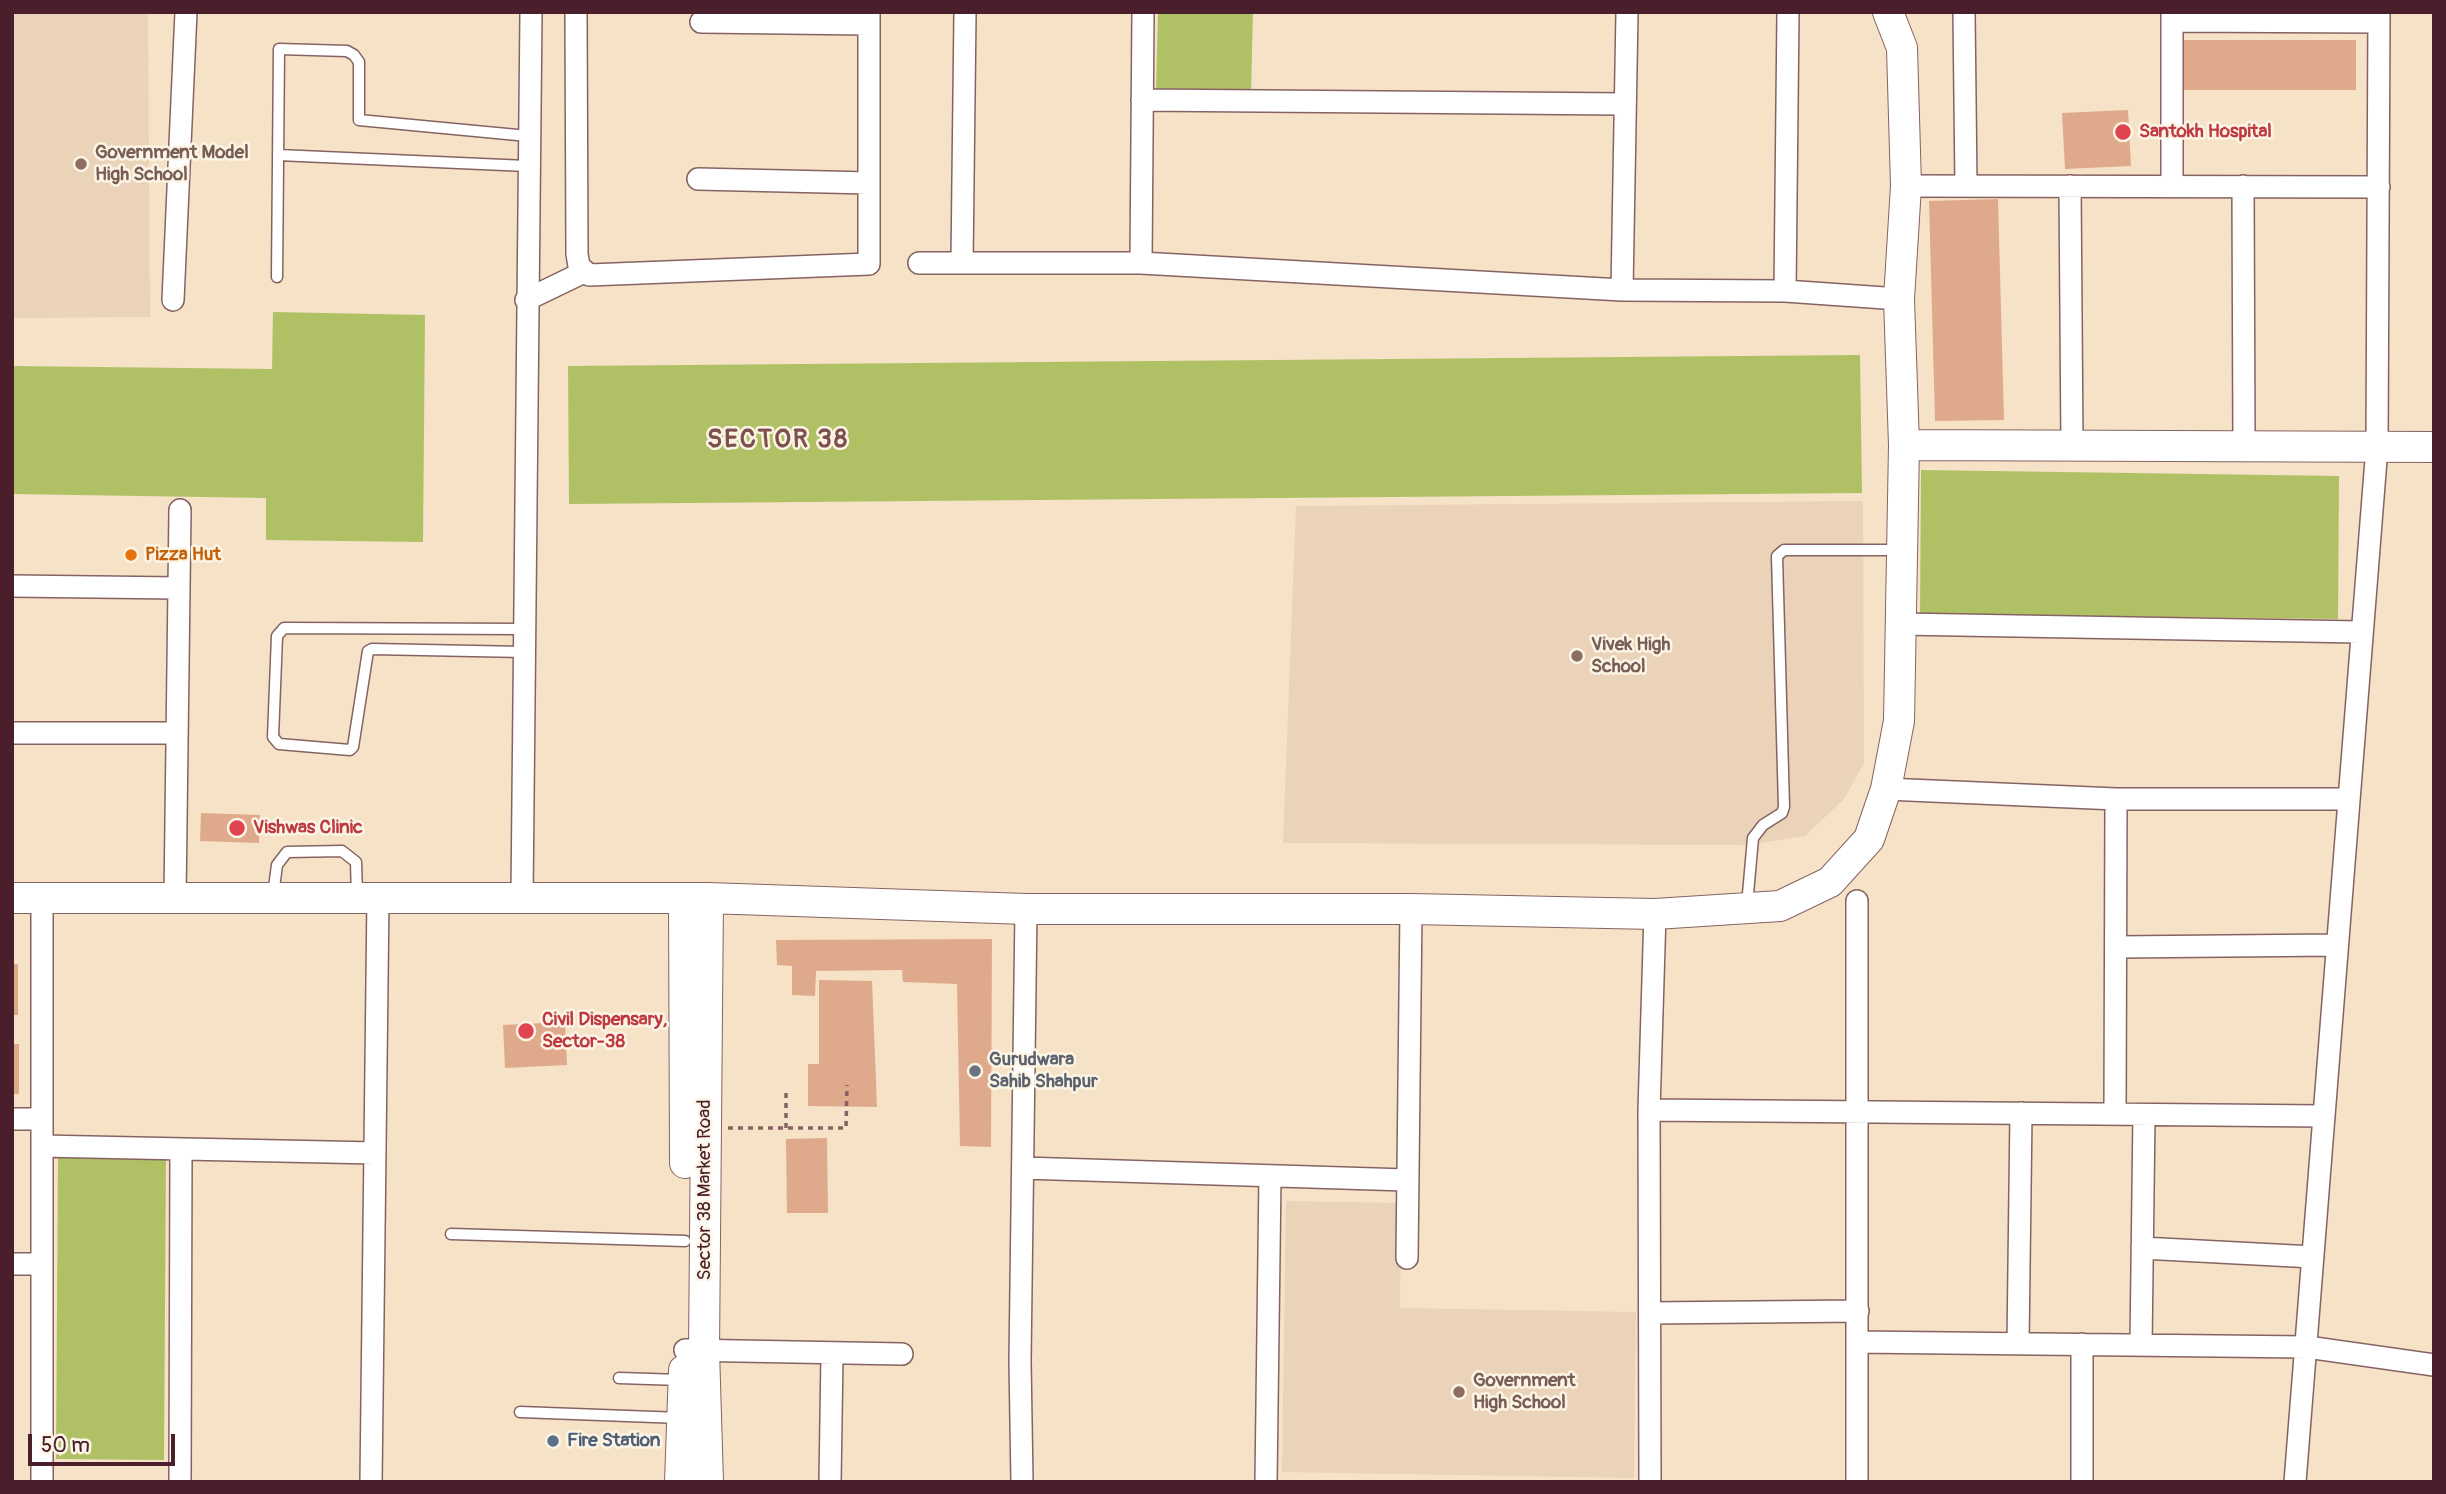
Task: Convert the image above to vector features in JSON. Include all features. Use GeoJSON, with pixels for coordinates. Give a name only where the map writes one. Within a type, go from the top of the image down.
{"type":"FeatureCollection","features":[{"type":"Feature","properties":{"kind":"street"},"geometry":{"type":"LineString","coordinates":[[173,300],[186,12]]}},
{"type":"Feature","properties":{"kind":"street"},"geometry":{"type":"LineString","coordinates":[[522,897],[527,166],[531,12]]}},
{"type":"Feature","properties":{"kind":"street"},"geometry":{"type":"LineString","coordinates":[[576,12],[577,254],[584,272],[589,275],[869,264],[869,18],[701,22]]}},
{"type":"Feature","properties":{"kind":"street"},"geometry":{"type":"LineString","coordinates":[[962,263],[965,12]]}},
{"type":"Feature","properties":{"kind":"street"},"geometry":{"type":"LineString","coordinates":[[1141,263],[1143,12]]}},
{"type":"Feature","properties":{"kind":"street"},"geometry":{"type":"LineString","coordinates":[[1622,290],[1628,12]]}},
{"type":"Feature","properties":{"kind":"street"},"geometry":{"type":"LineString","coordinates":[[1785,291],[1788,12]]}},
{"type":"Feature","properties":{"kind":"street"},"geometry":{"type":"LineString","coordinates":[[42,1482],[42,1146],[27,898],[522,897],[696,899],[1026,909],[1411,909],[1655,914],[1780,906],[1830,882],[1869,839],[1886,789],[1899,721],[1904,445],[1899,299],[1906,186],[1902,48],[1888,12]]}},
{"type":"Feature","properties":{"kind":"street"},"geometry":{"type":"LineString","coordinates":[[1964,12],[1966,186]]}},
{"type":"Feature","properties":{"kind":"street"},"geometry":{"type":"LineString","coordinates":[[2172,186],[2172,16],[2379,17],[2377,447],[2360,632],[2295,1482]]}},
{"type":"Feature","properties":{"kind":"street"},"geometry":{"type":"LineString","coordinates":[[1142,100],[1624,104]]}},
{"type":"Feature","properties":{"kind":"street"},"geometry":{"type":"LineString","coordinates":[[698,179],[869,183]]}},
{"type":"Feature","properties":{"kind":"street"},"geometry":{"type":"LineString","coordinates":[[1906,186],[2379,187]]}},
{"type":"Feature","properties":{"kind":"street"},"geometry":{"type":"LineString","coordinates":[[2070,186],[2072,446]]}},
{"type":"Feature","properties":{"kind":"street"},"geometry":{"type":"LineString","coordinates":[[2243,186],[2244,446]]}},
{"type":"Feature","properties":{"kind":"street"},"geometry":{"type":"LineString","coordinates":[[919,263],[1141,263],[1622,290],[1785,291],[1899,299]]}},
{"type":"Feature","properties":{"kind":"street"},"geometry":{"type":"LineString","coordinates":[[526,300],[584,272]]}},
{"type":"Feature","properties":{"kind":"street"},"geometry":{"type":"LineString","coordinates":[[1904,445],[2434,447]]}},
{"type":"Feature","properties":{"kind":"street"},"geometry":{"type":"LineString","coordinates":[[176,898],[180,510]]}},
{"type":"Feature","properties":{"kind":"street"},"geometry":{"type":"LineString","coordinates":[[12,586],[178,588]]}},
{"type":"Feature","properties":{"kind":"street"},"geometry":{"type":"LineString","coordinates":[[1901,624],[2360,632]]}},
{"type":"Feature","properties":{"kind":"street"},"geometry":{"type":"LineString","coordinates":[[12,733],[176,733]]}},
{"type":"Feature","properties":{"kind":"street"},"geometry":{"type":"LineString","coordinates":[[1886,789],[2116,799],[2349,799]]}},
{"type":"Feature","properties":{"kind":"street"},"geometry":{"type":"LineString","coordinates":[[2115,1115],[2116,799]]}},
{"type":"Feature","properties":{"kind":"street"},"geometry":{"type":"LineString","coordinates":[[367,897],[375,1153],[371,1482]]}},
{"type":"Feature","properties":{"kind":"street","name":"Sector 38 Market Road"},"geometry":{"type":"LineString","coordinates":[[681,1482],[684,1380],[694,1350],[705,1127],[696,899]]}},
{"type":"Feature","properties":{"kind":"street","name":"Sector 38 Market Road"},"geometry":{"type":"LineString","coordinates":[[696,899],[685,1241],[708,1482]]}},
{"type":"Feature","properties":{"kind":"street"},"geometry":{"type":"LineString","coordinates":[[1857,901],[1857,1482]]}},
{"type":"Feature","properties":{"kind":"street"},"geometry":{"type":"LineString","coordinates":[[1021,1482],[1026,909]]}},
{"type":"Feature","properties":{"kind":"street"},"geometry":{"type":"LineString","coordinates":[[1407,1258],[1411,909]]}},
{"type":"Feature","properties":{"kind":"street"},"geometry":{"type":"LineString","coordinates":[[1650,1482],[1648,1110],[1655,914]]}},
{"type":"Feature","properties":{"kind":"street"},"geometry":{"type":"LineString","coordinates":[[2116,947],[2336,945]]}},
{"type":"Feature","properties":{"kind":"street"},"geometry":{"type":"LineString","coordinates":[[1648,1110],[2323,1116]]}},
{"type":"Feature","properties":{"kind":"street"},"geometry":{"type":"LineString","coordinates":[[2018,1344],[2021,1113]]}},
{"type":"Feature","properties":{"kind":"street"},"geometry":{"type":"LineString","coordinates":[[2141,1345],[2144,1115]]}},
{"type":"Feature","properties":{"kind":"street"},"geometry":{"type":"LineString","coordinates":[[12,1119],[41,1119]]}},
{"type":"Feature","properties":{"kind":"street"},"geometry":{"type":"LineString","coordinates":[[42,1146],[375,1153]]}},
{"type":"Feature","properties":{"kind":"street"},"geometry":{"type":"LineString","coordinates":[[180,1482],[181,1149]]}},
{"type":"Feature","properties":{"kind":"street"},"geometry":{"type":"LineString","coordinates":[[1023,1168],[1406,1180]]}},
{"type":"Feature","properties":{"kind":"street"},"geometry":{"type":"LineString","coordinates":[[1266,1482],[1270,1176]]}},
{"type":"Feature","properties":{"kind":"street"},"geometry":{"type":"LineString","coordinates":[[2142,1248],[2313,1257]]}},
{"type":"Feature","properties":{"kind":"street"},"geometry":{"type":"LineString","coordinates":[[12,1264],[41,1264]]}},
{"type":"Feature","properties":{"kind":"street"},"geometry":{"type":"LineString","coordinates":[[1650,1313],[1858,1311]]}},
{"type":"Feature","properties":{"kind":"street"},"geometry":{"type":"LineString","coordinates":[[1857,1342],[2307,1347],[2434,1364]]}},
{"type":"Feature","properties":{"kind":"street"},"geometry":{"type":"LineString","coordinates":[[2082,1344],[2082,1482]]}},
{"type":"Feature","properties":{"kind":"street"},"geometry":{"type":"LineString","coordinates":[[694,1350],[832,1355],[902,1354]]}},
{"type":"Feature","properties":{"kind":"street"},"geometry":{"type":"LineString","coordinates":[[830,1482],[832,1355]]}},
{"type":"Feature","properties":{"kind":"lane"},"geometry":{"type":"LineString","coordinates":[[277,278],[278,53],[283,47],[354,55],[359,62],[359,120],[528,136]]}},
{"type":"Feature","properties":{"kind":"lane"},"geometry":{"type":"LineString","coordinates":[[278,155],[527,166]]}},
{"type":"Feature","properties":{"kind":"lane"},"geometry":{"type":"LineString","coordinates":[[1747,908],[1752,838],[1763,825],[1783,813],[1784,807],[1777,556],[1784,550],[1902,550]]}},
{"type":"Feature","properties":{"kind":"lane"},"geometry":{"type":"LineString","coordinates":[[524,629],[284,628],[277,636],[273,737],[279,744],[349,750],[353,747],[368,651],[372,649],[524,652]]}},
{"type":"Feature","properties":{"kind":"lane"},"geometry":{"type":"LineString","coordinates":[[272,898],[277,865],[287,852],[342,851],[356,862],[367,897]]}},
{"type":"Feature","properties":{"kind":"lane"},"geometry":{"type":"LineString","coordinates":[[451,1234],[685,1241]]}},
{"type":"Feature","properties":{"kind":"lane"},"geometry":{"type":"LineString","coordinates":[[619,1378],[684,1380]]}},
{"type":"Feature","properties":{"kind":"lane"},"geometry":{"type":"LineString","coordinates":[[520,1412],[684,1418]]}},
{"type":"Feature","properties":{"kind":"path"},"geometry":{"type":"LineString","coordinates":[[705,1127],[846,1128],[847,1085]]}},
{"type":"Feature","properties":{"kind":"path"},"geometry":{"type":"LineString","coordinates":[[786,1092],[786,1128]]}},
{"type":"Feature","properties":{"kind":"shaded area","name":"Government Model High School"},"geometry":{"type":"Polygon","coordinates":[[[12,12],[148,12],[150,317],[12,318],[12,12]]]}},
{"type":"Feature","properties":{"kind":"shaded area","name":"Vivek High School"},"geometry":{"type":"Polygon","coordinates":[[[1863,501],[1864,763],[1844,799],[1805,836],[1748,845],[1283,843],[1296,506],[1863,501]]]}},
{"type":"Feature","properties":{"kind":"shaded area","name":"Government High School"},"geometry":{"type":"Polygon","coordinates":[[[1286,1201],[1401,1203],[1400,1308],[1636,1312],[1634,1478],[1282,1472],[1286,1201]]]}},
{"type":"Feature","properties":{"kind":"green space"},"geometry":{"type":"Polygon","coordinates":[[[1158,12],[1253,12],[1251,92],[1156,89],[1158,12]]]}},
{"type":"Feature","properties":{"kind":"green space"},"geometry":{"type":"Polygon","coordinates":[[[273,312],[425,315],[423,542],[266,540],[266,498],[12,494],[12,366],[272,369],[273,312]]]}},
{"type":"Feature","properties":{"kind":"green space"},"geometry":{"type":"Polygon","coordinates":[[[1860,355],[1862,493],[569,504],[568,366],[1860,355]]]}},
{"type":"Feature","properties":{"kind":"green space"},"geometry":{"type":"Polygon","coordinates":[[[1921,470],[2339,476],[2338,619],[1920,614],[1921,470]]]}},
{"type":"Feature","properties":{"kind":"green space"},"geometry":{"type":"Polygon","coordinates":[[[58,1155],[166,1156],[164,1460],[56,1459],[58,1155]]]}},
{"type":"Feature","properties":{"kind":"building"},"geometry":{"type":"Polygon","coordinates":[[[2182,40],[2356,40],[2356,90],[2182,90],[2182,40]]]}},
{"type":"Feature","properties":{"kind":"building"},"geometry":{"type":"Polygon","coordinates":[[[2128,110],[2131,166],[2065,169],[2062,113],[2128,110]]]}},
{"type":"Feature","properties":{"kind":"building"},"geometry":{"type":"Polygon","coordinates":[[[1998,199],[2004,420],[1935,421],[1929,201],[1998,199]]]}},
{"type":"Feature","properties":{"kind":"building"},"geometry":{"type":"Polygon","coordinates":[[[201,813],[260,815],[259,843],[200,841],[201,813]]]}},
{"type":"Feature","properties":{"kind":"building","name":"Gurudwara Sahib Shahpur"},"geometry":{"type":"Polygon","coordinates":[[[992,939],[991,1147],[960,1146],[957,984],[903,982],[902,970],[816,971],[815,996],[792,995],[792,966],[777,965],[776,940],[992,939]]]}},
{"type":"Feature","properties":{"kind":"building"},"geometry":{"type":"Polygon","coordinates":[[[12,964],[18,964],[18,1015],[12,1015],[12,964]]]}},
{"type":"Feature","properties":{"kind":"building"},"geometry":{"type":"Polygon","coordinates":[[[819,980],[872,981],[877,1107],[808,1106],[808,1064],[819,1064],[819,980]]]}},
{"type":"Feature","properties":{"kind":"building"},"geometry":{"type":"Polygon","coordinates":[[[565,1022],[567,1065],[505,1068],[503,1025],[565,1022]]]}},
{"type":"Feature","properties":{"kind":"building"},"geometry":{"type":"Polygon","coordinates":[[[12,1044],[19,1044],[19,1094],[12,1094],[12,1044]]]}},
{"type":"Feature","properties":{"kind":"building"},"geometry":{"type":"Polygon","coordinates":[[[827,1138],[828,1213],[787,1213],[786,1139],[827,1138]]]}},
{"type":"Feature","properties":{"kind":"place","name":"Santokh Hospital"},"geometry":{"type":"Point","coordinates":[2123,132]}},
{"type":"Feature","properties":{"kind":"place","name":"Government Model High School"},"geometry":{"type":"Point","coordinates":[81,164]}},
{"type":"Feature","properties":{"kind":"place","name":"Pizza Hut"},"geometry":{"type":"Point","coordinates":[131,555]}},
{"type":"Feature","properties":{"kind":"place","name":"Vivek High School"},"geometry":{"type":"Point","coordinates":[1577,656]}},
{"type":"Feature","properties":{"kind":"place","name":"Vishwas Clinic"},"geometry":{"type":"Point","coordinates":[237,828]}},
{"type":"Feature","properties":{"kind":"place","name":"Civil Dispensary, Sector-38"},"geometry":{"type":"Point","coordinates":[526,1031]}},
{"type":"Feature","properties":{"kind":"place","name":"Gurudwara Sahib Shahpur"},"geometry":{"type":"Point","coordinates":[975,1071]}},
{"type":"Feature","properties":{"kind":"place","name":"Government High School"},"geometry":{"type":"Point","coordinates":[1459,1392]}},
{"type":"Feature","properties":{"kind":"place","name":"Fire Station"},"geometry":{"type":"Point","coordinates":[553,1441]}},
{"type":"Feature","properties":{"kind":"district","name":"SECTOR 38"},"geometry":{"type":"Point","coordinates":[778,440]}}]}
